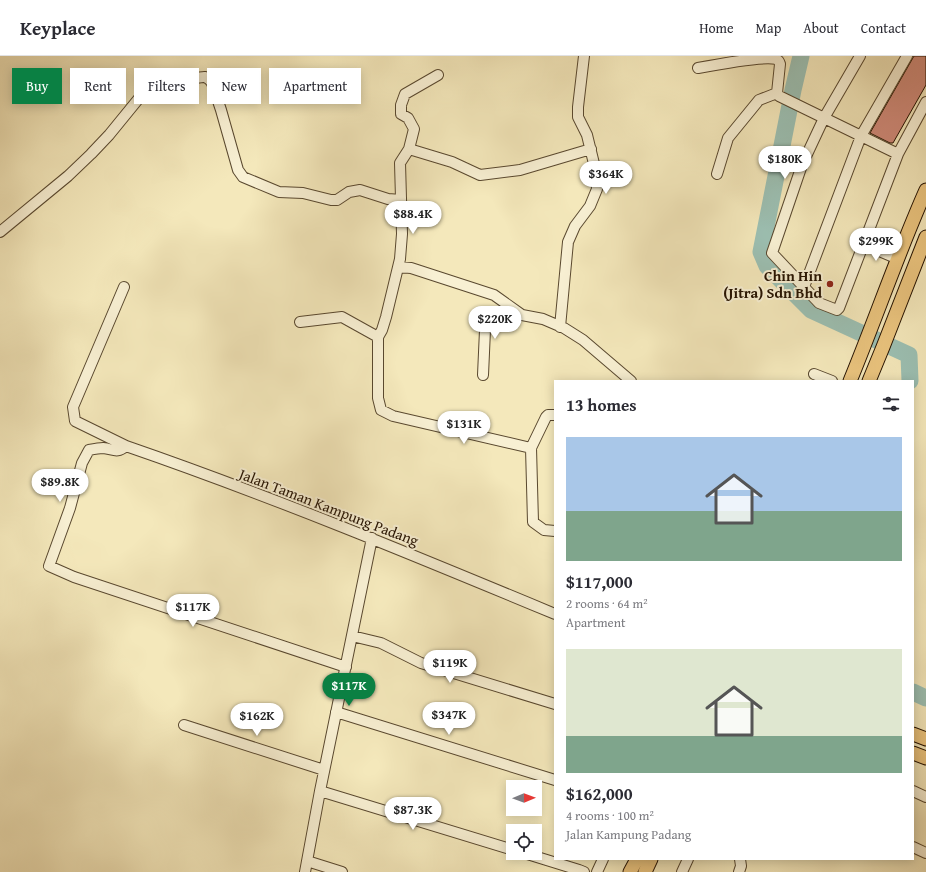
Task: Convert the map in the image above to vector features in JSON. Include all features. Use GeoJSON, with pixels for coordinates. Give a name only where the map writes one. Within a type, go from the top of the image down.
{"type":"FeatureCollection","features":[{"type":"Feature","properties":{"kind":"main road"},"geometry":{"type":"LineString","coordinates":[[850,380],[866,343],[911,223],[926,190]]}},
{"type":"Feature","properties":{"kind":"main road"},"geometry":{"type":"LineString","coordinates":[[869,380],[923,253],[926,237]]}},
{"type":"Feature","properties":{"kind":"main road"},"geometry":{"type":"LineString","coordinates":[[914,734],[926,739]]}},
{"type":"Feature","properties":{"kind":"main road"},"geometry":{"type":"LineString","coordinates":[[914,752],[926,758]]}},
{"type":"Feature","properties":{"kind":"main road"},"geometry":{"type":"LineString","coordinates":[[630,872],[636,860]]}},
{"type":"Feature","properties":{"kind":"main road"},"geometry":{"type":"LineString","coordinates":[[645,872],[651,860]]}},
{"type":"Feature","properties":{"kind":"street"},"geometry":{"type":"LineString","coordinates":[[560,327],[568,242],[575,226],[590,206],[597,189],[596,172],[587,134],[578,117],[584,56]]}},
{"type":"Feature","properties":{"kind":"street"},"geometry":{"type":"LineString","coordinates":[[860,56],[824,118],[802,165],[772,253],[819,303],[837,310],[839,308],[898,154],[926,102]]}},
{"type":"Feature","properties":{"kind":"street"},"geometry":{"type":"LineString","coordinates":[[804,287],[861,136],[907,56]]}},
{"type":"Feature","properties":{"kind":"street"},"geometry":{"type":"LineString","coordinates":[[698,68],[735,61],[765,58],[776,59],[780,64],[780,96]]}},
{"type":"Feature","properties":{"kind":"street"},"geometry":{"type":"LineString","coordinates":[[438,75],[405,94],[401,105],[401,114],[408,118],[414,129],[409,149],[400,163],[402,234],[400,259],[384,324],[378,337],[378,398],[381,410],[393,416],[531,448]]}},
{"type":"Feature","properties":{"kind":"street"},"geometry":{"type":"LineString","coordinates":[[0,232],[68,176],[91,154],[109,136],[140,97],[146,93],[202,77],[206,77],[212,83],[238,170],[243,177],[279,192],[303,193],[331,200],[336,200],[349,192],[360,190],[388,199],[401,200]]}},
{"type":"Feature","properties":{"kind":"street"},"geometry":{"type":"LineString","coordinates":[[717,174],[728,138],[759,100],[780,96],[797,106],[898,154]]}},
{"type":"Feature","properties":{"kind":"street"},"geometry":{"type":"LineString","coordinates":[[409,149],[452,162],[480,175],[520,170],[591,150]]}},
{"type":"Feature","properties":{"kind":"street"},"geometry":{"type":"LineString","coordinates":[[863,244],[898,259]]}},
{"type":"Feature","properties":{"kind":"street"},"geometry":{"type":"LineString","coordinates":[[398,267],[411,268],[494,295],[522,315],[543,319],[560,327],[583,340],[630,380]]}},
{"type":"Feature","properties":{"kind":"street"},"geometry":{"type":"LineString","coordinates":[[124,287],[73,407],[75,421],[126,446]]}},
{"type":"Feature","properties":{"kind":"street"},"geometry":{"type":"LineString","coordinates":[[483,375],[485,330],[491,320],[510,307]]}},
{"type":"Feature","properties":{"kind":"street"},"geometry":{"type":"LineString","coordinates":[[300,322],[342,317],[378,337]]}},
{"type":"Feature","properties":{"kind":"street"},"geometry":{"type":"LineString","coordinates":[[814,374],[829,380]]}},
{"type":"Feature","properties":{"kind":"street"},"geometry":{"type":"LineString","coordinates":[[554,415],[548,415],[546,417],[531,448],[533,522],[544,530],[554,531]]}},
{"type":"Feature","properties":{"kind":"street","name":"Jalan Taman Kampung Padang"},"geometry":{"type":"LineString","coordinates":[[346,668],[74,577],[49,566],[70,508],[82,463],[89,450],[104,448],[115,451],[121,450],[126,446],[372,538],[554,614]]}},
{"type":"Feature","properties":{"kind":"street"},"geometry":{"type":"LineString","coordinates":[[305,872],[324,770],[372,538]]}},
{"type":"Feature","properties":{"kind":"street"},"geometry":{"type":"LineString","coordinates":[[352,636],[381,642],[421,663],[554,704]]}},
{"type":"Feature","properties":{"kind":"street"},"geometry":{"type":"LineString","coordinates":[[336,712],[554,780]]}},
{"type":"Feature","properties":{"kind":"street"},"geometry":{"type":"LineString","coordinates":[[184,725],[324,770]]}},
{"type":"Feature","properties":{"kind":"street"},"geometry":{"type":"LineString","coordinates":[[914,791],[926,797]]}},
{"type":"Feature","properties":{"kind":"street"},"geometry":{"type":"LineString","coordinates":[[320,792],[506,848]]}},
{"type":"Feature","properties":{"kind":"street"},"geometry":{"type":"LineString","coordinates":[[914,847],[926,853]]}},
{"type":"Feature","properties":{"kind":"street"},"geometry":{"type":"LineString","coordinates":[[542,858],[584,872]]}},
{"type":"Feature","properties":{"kind":"street"},"geometry":{"type":"LineString","coordinates":[[597,872],[602,860]]}},
{"type":"Feature","properties":{"kind":"street"},"geometry":{"type":"LineString","coordinates":[[682,872],[688,860]]}},
{"type":"Feature","properties":{"kind":"street"},"geometry":{"type":"LineString","coordinates":[[739,872],[741,866],[740,860]]}},
{"type":"Feature","properties":{"kind":"street"},"geometry":{"type":"LineString","coordinates":[[307,861],[342,872]]}},
{"type":"Feature","properties":{"kind":"building"},"geometry":{"type":"Polygon","coordinates":[[[914,56],[926,56],[926,85],[893,143],[890,143],[870,133],[914,56]]]}},
{"type":"Feature","properties":{"kind":"waterway"},"geometry":{"type":"LineString","coordinates":[[801,56],[761,252],[767,266],[811,310],[909,355],[910,380]]}},
{"type":"Feature","properties":{"kind":"waterway"},"geometry":{"type":"LineString","coordinates":[[914,692],[926,698]]}},
{"type":"Feature","properties":{"kind":"place","name":"Chin Hin (Jitra) Sdn Bhd"},"geometry":{"type":"Point","coordinates":[830,284]}}]}
